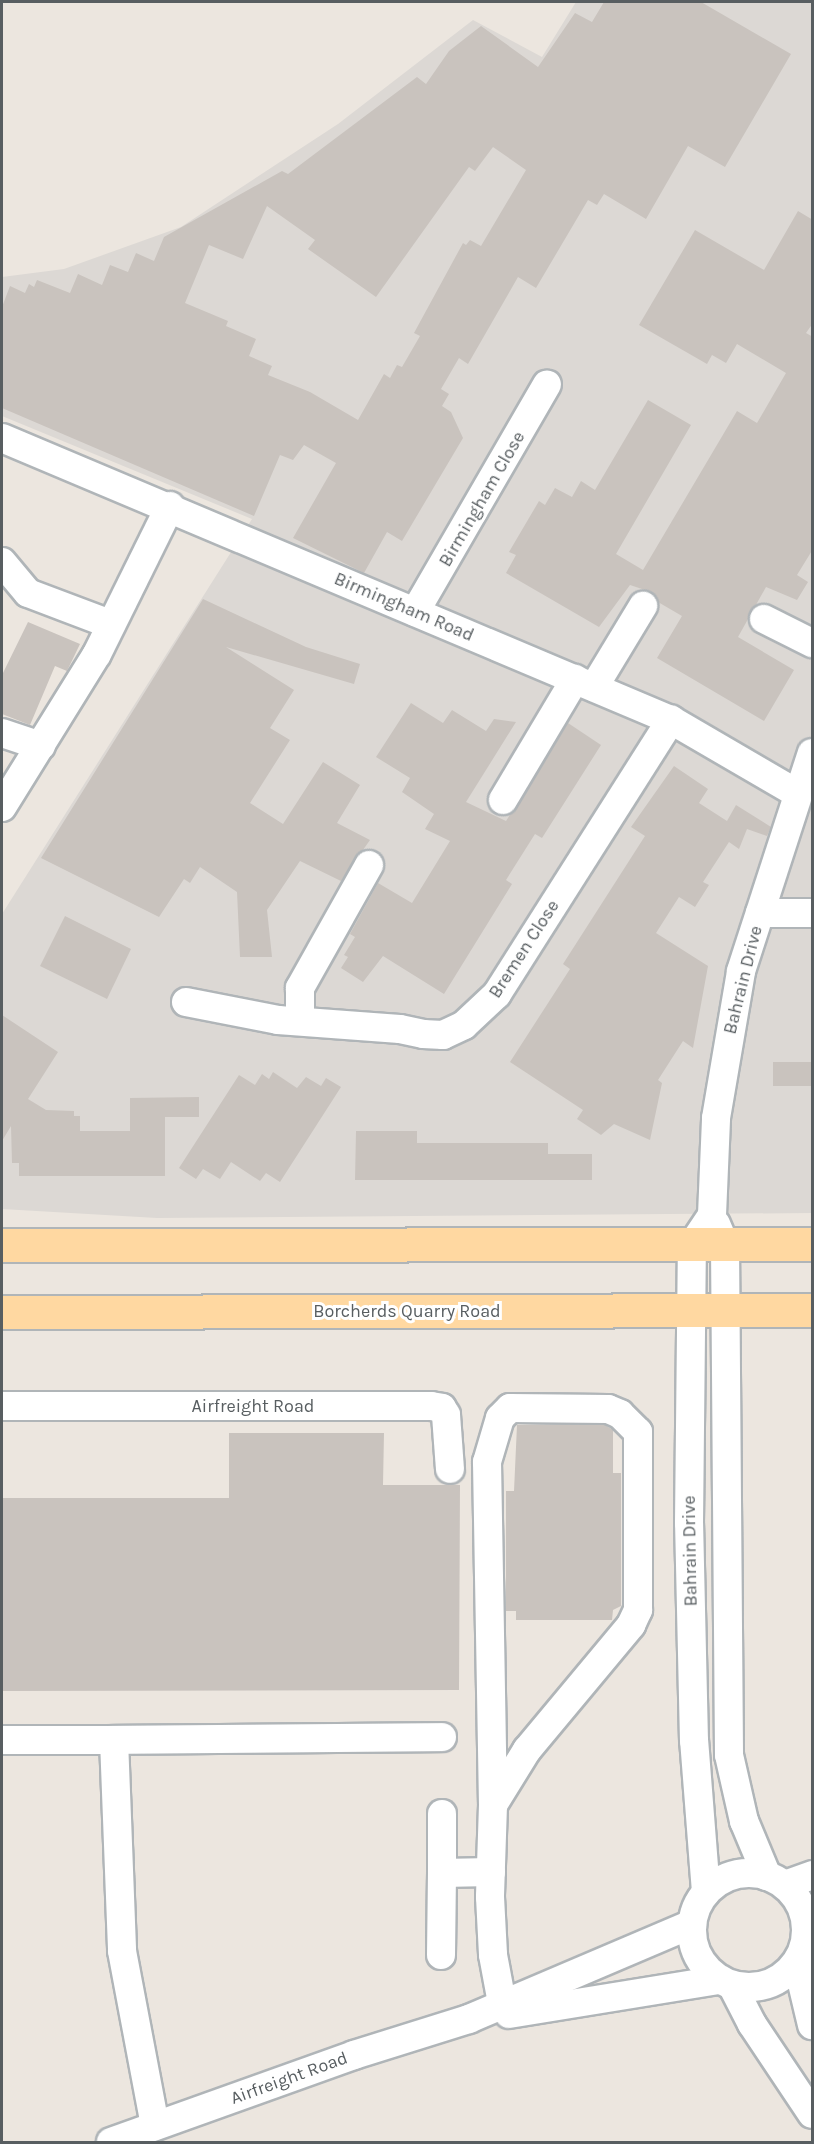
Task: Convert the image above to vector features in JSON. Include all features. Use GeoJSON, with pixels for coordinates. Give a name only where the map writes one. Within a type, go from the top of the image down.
{"type":"FeatureCollection","features":[{"type":"Feature","properties":{"kind":"main road"},"geometry":{"type":"LineString","coordinates":[[2,1245],[813,1244]]}},
{"type":"Feature","properties":{"kind":"main road","name":"Borcherds Quarry Road"},"geometry":{"type":"LineString","coordinates":[[2,1312],[813,1310]]}},
{"type":"Feature","properties":{"kind":"lane","name":"Birmingham Close"},"geometry":{"type":"LineString","coordinates":[[415,612],[547,384]]}},
{"type":"Feature","properties":{"kind":"lane","name":"Birmingham Road"},"geometry":{"type":"LineString","coordinates":[[2,438],[170,506],[671,720],[798,794]]}},
{"type":"Feature","properties":{"kind":"lane"},"geometry":{"type":"LineString","coordinates":[[2,807],[97,654],[170,506]]}},
{"type":"Feature","properties":{"kind":"lane"},"geometry":{"type":"LineString","coordinates":[[2,562],[28,593],[110,624]]}},
{"type":"Feature","properties":{"kind":"lane"},"geometry":{"type":"LineString","coordinates":[[503,800],[584,683],[643,606]]}},
{"type":"Feature","properties":{"kind":"lane"},"geometry":{"type":"LineString","coordinates":[[764,619],[813,643]]}},
{"type":"Feature","properties":{"kind":"lane","name":"Bremen Close"},"geometry":{"type":"LineString","coordinates":[[186,1002],[300,1022],[443,1035],[478,1014],[497,994],[671,720]]}},
{"type":"Feature","properties":{"kind":"lane"},"geometry":{"type":"LineString","coordinates":[[2,733],[41,746]]}},
{"type":"Feature","properties":{"kind":"lane","name":"Bahrain Drive"},"geometry":{"type":"LineString","coordinates":[[776,1881],[744,1821],[729,1755],[725,1245],[712,1215],[716,1118],[726,1046],[741,971],[813,753]]}},
{"type":"Feature","properties":{"kind":"lane"},"geometry":{"type":"LineString","coordinates":[[300,1022],[300,988],[369,865]]}},
{"type":"Feature","properties":{"kind":"lane"},"geometry":{"type":"LineString","coordinates":[[760,913],[813,913]]}},
{"type":"Feature","properties":{"kind":"lane"},"geometry":{"type":"LineString","coordinates":[[692,1245],[712,1215]]}},
{"type":"Feature","properties":{"kind":"lane","name":"Bahrain Drive"},"geometry":{"type":"LineString","coordinates":[[692,1245],[689,1309],[694,1741],[706,1892]]}},
{"type":"Feature","properties":{"kind":"lane","name":"Airfreight Road"},"geometry":{"type":"LineString","coordinates":[[2,1406],[431,1406],[442,1408],[446,1415],[450,1469]]}},
{"type":"Feature","properties":{"kind":"lane"},"geometry":{"type":"LineString","coordinates":[[493,1805],[527,1750],[631,1625],[638,1610],[638,1432],[620,1414],[608,1408],[510,1408],[495,1430],[487,1462],[493,1805],[491,1872],[493,1954],[502,2003]]}},
{"type":"Feature","properties":{"kind":"lane"},"geometry":{"type":"LineString","coordinates":[[2,1740],[442,1737]]}},
{"type":"Feature","properties":{"kind":"lane"},"geometry":{"type":"LineString","coordinates":[[114,1740],[122,1951],[155,2127]]}},
{"type":"Feature","properties":{"kind":"lane"},"geometry":{"type":"LineString","coordinates":[[441,1955],[442,1814]]}},
{"type":"Feature","properties":{"kind":"lane"},"geometry":{"type":"LineString","coordinates":[[442,1873],[491,1872]]}},
{"type":"Feature","properties":{"kind":"lane"},"geometry":{"type":"LineString","coordinates":[[813,1875],[776,1881],[734,1875],[706,1892],[692,1924],[698,1956],[726,1983],[813,2114]]}},
{"type":"Feature","properties":{"kind":"lane"},"geometry":{"type":"LineString","coordinates":[[776,1881],[802,1909],[813,2025]]}},
{"type":"Feature","properties":{"kind":"lane","name":"Airfreight Road"},"geometry":{"type":"LineString","coordinates":[[111,2142],[354,2055],[469,2019],[692,1924]]}},
{"type":"Feature","properties":{"kind":"lane"},"geometry":{"type":"LineString","coordinates":[[726,1983],[761,1986],[787,1973],[805,1944]]}},
{"type":"Feature","properties":{"kind":"lane","name":"Airfreight Road"},"geometry":{"type":"LineString","coordinates":[[469,2019],[726,1983]]}},
{"type":"Feature","properties":{"kind":"shaded area"},"geometry":{"type":"Polygon","coordinates":[[[576,2],[812,2],[812,1213],[157,1218],[2,1209],[2,914],[252,519],[2,416],[2,277],[64,269],[181,227],[338,124],[473,20],[542,57],[576,2]]]}},
{"type":"Feature","properties":{"kind":"building"},"geometry":{"type":"Polygon","coordinates":[[[604,2],[701,2],[791,54],[725,167],[688,146],[646,219],[604,194],[597,205],[588,200],[536,288],[518,277],[468,364],[459,358],[441,389],[449,394],[442,406],[451,412],[463,438],[402,541],[387,532],[364,573],[293,538],[336,463],[304,445],[293,460],[280,455],[254,516],[2,408],[2,307],[10,286],[25,293],[29,284],[34,287],[37,280],[70,293],[78,274],[102,285],[110,265],[128,272],[136,253],[154,261],[164,237],[282,171],[288,174],[417,77],[426,84],[449,51],[481,26],[538,67],[575,13],[592,22],[604,2]],[[493,147],[475,171],[469,167],[376,297],[308,249],[315,240],[267,206],[243,259],[209,245],[185,303],[228,321],[226,326],[256,339],[249,356],[272,366],[268,375],[310,392],[358,420],[384,374],[390,378],[397,365],[402,367],[420,336],[414,333],[463,243],[466,245],[470,240],[481,246],[526,170],[493,147]]]}},
{"type":"Feature","properties":{"kind":"building"},"geometry":{"type":"Polygon","coordinates":[[[798,211],[813,220],[813,323],[806,333],[813,337],[813,549],[797,575],[808,582],[797,600],[766,587],[738,637],[794,670],[764,721],[657,658],[682,616],[658,602],[651,592],[630,585],[599,627],[506,573],[516,555],[509,552],[539,501],[545,505],[555,488],[572,497],[581,481],[595,490],[648,400],[691,425],[616,554],[643,570],[737,411],[757,423],[786,373],[737,344],[726,363],[712,355],[707,364],[639,325],[695,230],[764,270],[798,211]]]}},
{"type":"Feature","properties":{"kind":"building"},"geometry":{"type":"Polygon","coordinates":[[[203,599],[306,647],[360,664],[354,684],[226,647],[294,690],[270,728],[290,740],[250,803],[283,824],[323,762],[360,785],[337,823],[370,840],[341,881],[300,861],[267,910],[272,957],[240,957],[237,892],[200,867],[190,883],[184,879],[159,917],[41,858],[203,599]]]}},
{"type":"Feature","properties":{"kind":"building"},"geometry":{"type":"Polygon","coordinates":[[[28,622],[80,644],[67,671],[55,666],[30,725],[2,714],[2,675],[28,622]]]}},
{"type":"Feature","properties":{"kind":"building"},"geometry":{"type":"Polygon","coordinates":[[[411,703],[443,723],[452,710],[486,731],[494,719],[516,722],[466,802],[506,821],[568,723],[601,745],[542,838],[535,834],[506,880],[512,884],[444,994],[383,956],[363,982],[341,968],[348,957],[344,955],[355,937],[350,934],[378,883],[412,903],[450,841],[425,829],[434,814],[402,792],[410,778],[376,757],[411,703]]]}},
{"type":"Feature","properties":{"kind":"building"},"geometry":{"type":"Polygon","coordinates":[[[674,766],[708,789],[699,803],[727,821],[736,805],[771,827],[767,836],[747,829],[739,849],[729,842],[703,882],[709,885],[695,907],[679,897],[656,933],[708,966],[693,1048],[683,1041],[658,1080],[662,1083],[650,1140],[614,1124],[601,1135],[577,1119],[583,1110],[510,1062],[570,969],[563,964],[645,836],[631,827],[674,766]]]}},
{"type":"Feature","properties":{"kind":"building"},"geometry":{"type":"Polygon","coordinates":[[[65,916],[131,949],[107,999],[40,966],[65,916]]]}},
{"type":"Feature","properties":{"kind":"building"},"geometry":{"type":"Polygon","coordinates":[[[2,1015],[58,1052],[28,1099],[46,1110],[74,1111],[74,1116],[80,1116],[80,1131],[130,1131],[130,1098],[199,1097],[199,1117],[165,1117],[165,1176],[19,1176],[19,1163],[12,1163],[11,1126],[2,1141],[2,1015]]]}},
{"type":"Feature","properties":{"kind":"building"},"geometry":{"type":"Polygon","coordinates":[[[773,1062],[813,1062],[813,1086],[773,1086],[773,1062]]]}},
{"type":"Feature","properties":{"kind":"building"},"geometry":{"type":"Polygon","coordinates":[[[273,1072],[297,1088],[306,1077],[321,1086],[326,1078],[341,1087],[280,1182],[266,1173],[260,1181],[231,1162],[220,1179],[203,1169],[196,1179],[179,1168],[239,1075],[255,1085],[262,1074],[269,1079],[273,1072]]]}},
{"type":"Feature","properties":{"kind":"building"},"geometry":{"type":"Polygon","coordinates":[[[356,1131],[417,1131],[417,1143],[548,1143],[548,1154],[592,1154],[592,1180],[355,1180],[356,1131]]]}},
{"type":"Feature","properties":{"kind":"building"},"geometry":{"type":"Polygon","coordinates":[[[517,1425],[605,1425],[613,1430],[613,1473],[621,1473],[621,1606],[613,1610],[612,1620],[516,1620],[516,1611],[506,1611],[506,1491],[514,1491],[517,1425]]]}},
{"type":"Feature","properties":{"kind":"building"},"geometry":{"type":"Polygon","coordinates":[[[229,1433],[384,1433],[383,1485],[460,1485],[459,1690],[2,1691],[2,1498],[229,1498],[229,1433]]]}}]}
